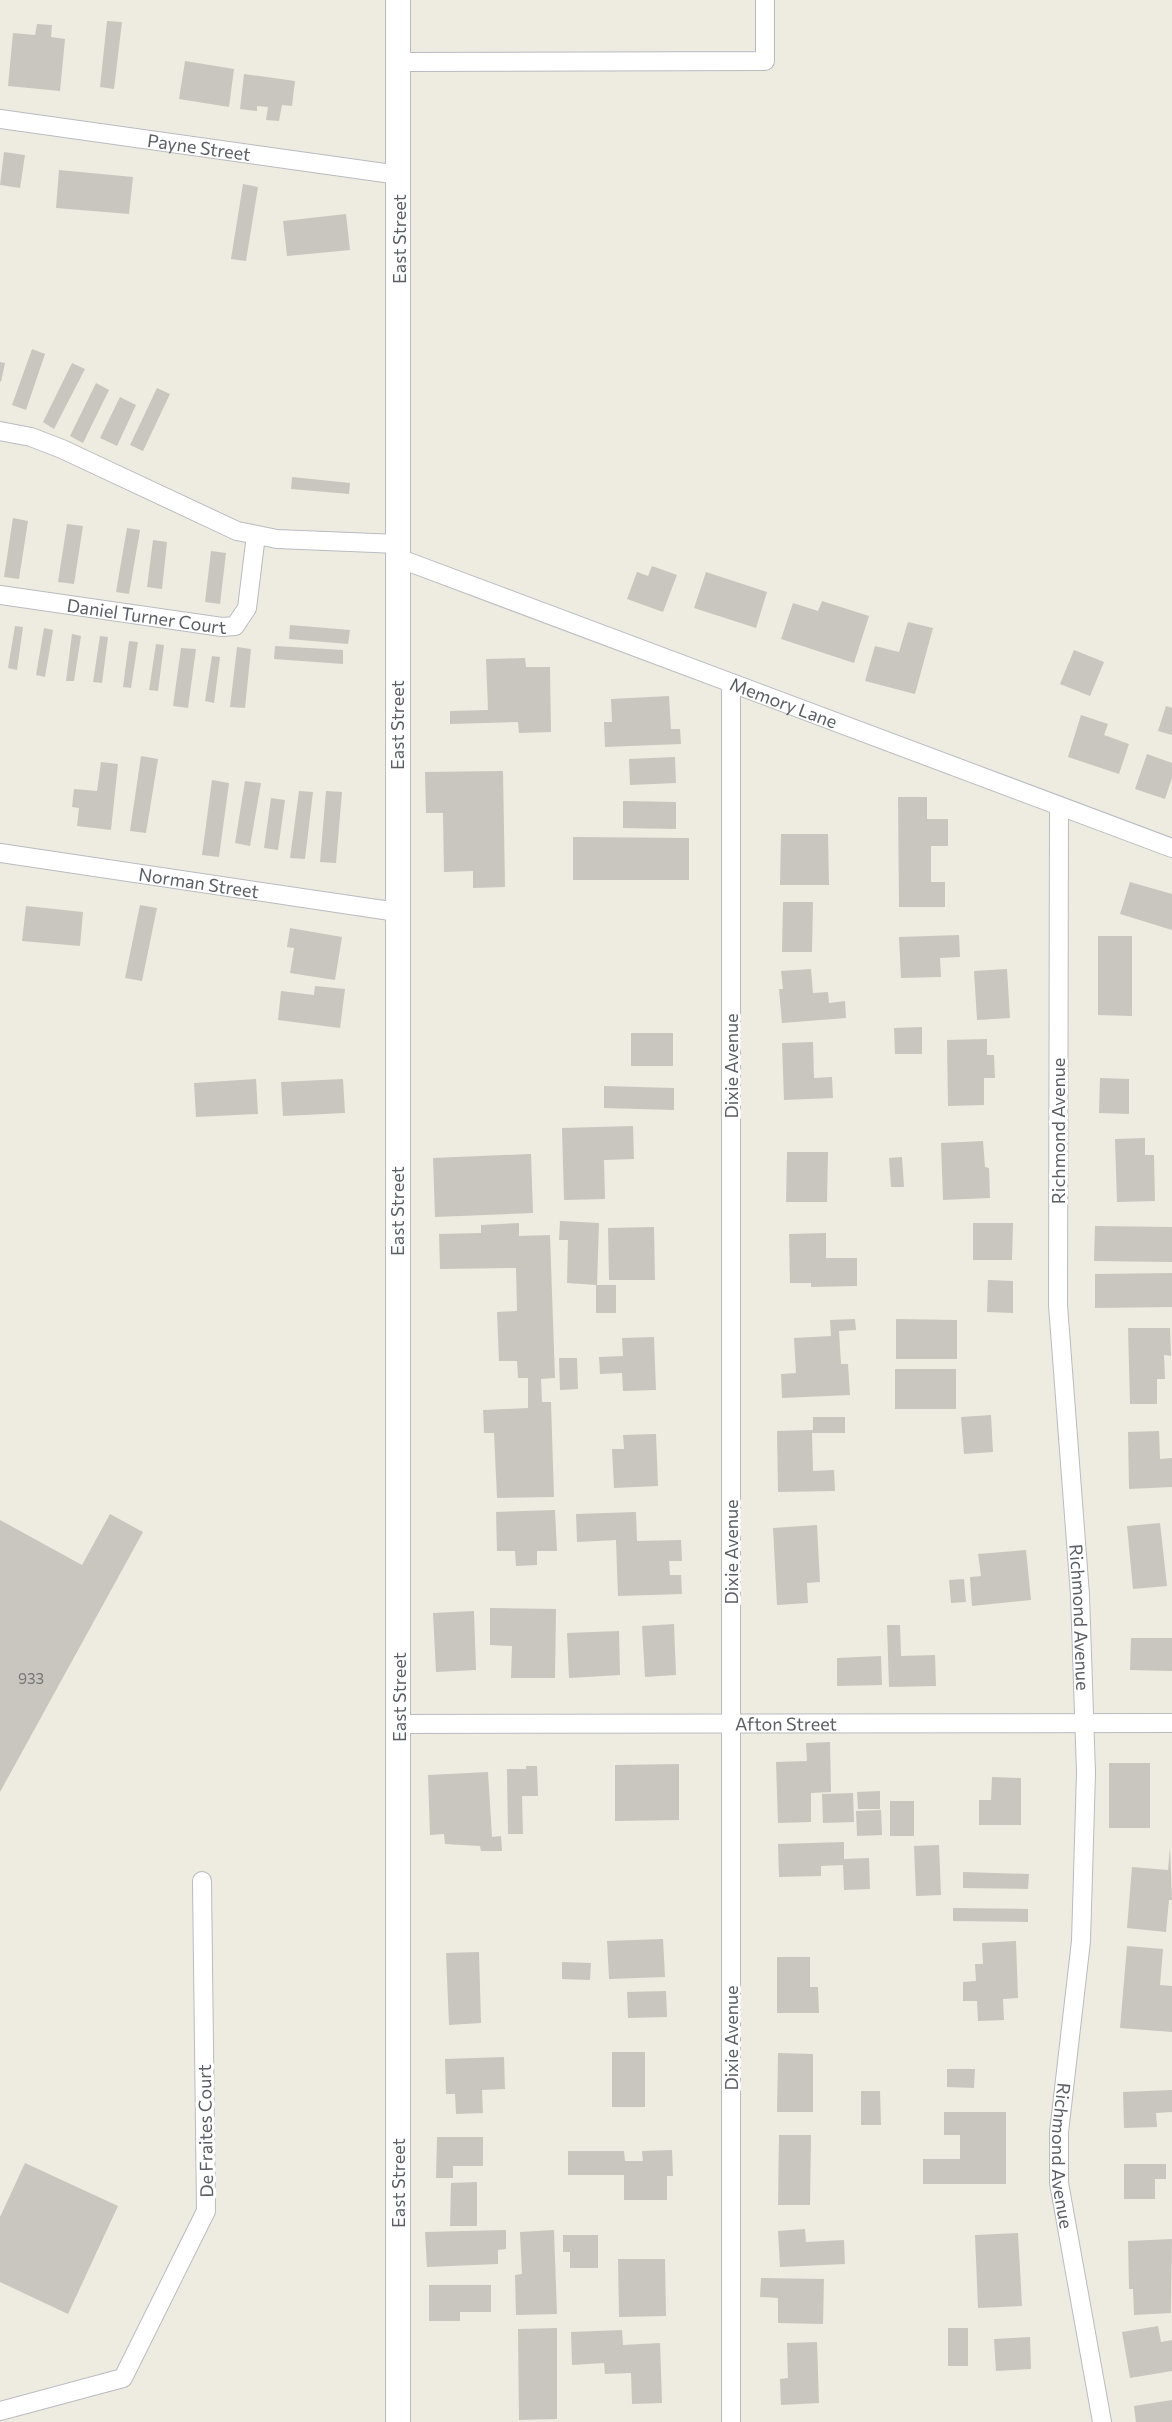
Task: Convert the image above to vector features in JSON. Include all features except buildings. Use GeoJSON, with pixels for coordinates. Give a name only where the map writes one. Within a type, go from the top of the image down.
{"type":"FeatureCollection","features":[{"type":"Feature","properties":{"kind":"street","name":"East Street"},"geometry":{"type":"LineString","coordinates":[[398,0],[398,2422]]}},
{"type":"Feature","properties":{"kind":"street"},"geometry":{"type":"LineString","coordinates":[[398,62],[765,61],[765,0]]}},
{"type":"Feature","properties":{"kind":"street","name":"Payne Street"},"geometry":{"type":"LineString","coordinates":[[0,119],[399,175]]}},
{"type":"Feature","properties":{"kind":"street"},"geometry":{"type":"LineString","coordinates":[[0,431],[31,436],[62,449],[237,531],[277,539],[398,551]]}},
{"type":"Feature","properties":{"kind":"street","name":"Daniel Turner Court"},"geometry":{"type":"LineString","coordinates":[[0,595],[222,627],[235,626],[247,608],[256,535]]}},
{"type":"Feature","properties":{"kind":"street","name":"Memory Lane"},"geometry":{"type":"LineString","coordinates":[[398,551],[730,682],[1172,848]]}},
{"type":"Feature","properties":{"kind":"street","name":"Dixie Avenue"},"geometry":{"type":"LineString","coordinates":[[730,682],[731,2422]]}},
{"type":"Feature","properties":{"kind":"street","name":"Richmond Avenue"},"geometry":{"type":"LineString","coordinates":[[1059,806],[1058,1305],[1080,1595],[1086,1773],[1081,1941],[1059,2132],[1059,2183],[1102,2422]]}},
{"type":"Feature","properties":{"kind":"street","name":"Norman Street"},"geometry":{"type":"LineString","coordinates":[[0,853],[397,912]]}},
{"type":"Feature","properties":{"kind":"street","name":"Afton Street"},"geometry":{"type":"LineString","coordinates":[[399,1724],[1172,1723]]}},
{"type":"Feature","properties":{"kind":"street","name":"De Fraites Court"},"geometry":{"type":"LineString","coordinates":[[0,2411],[123,2379],[206,2211],[202,1881]]}}]}
